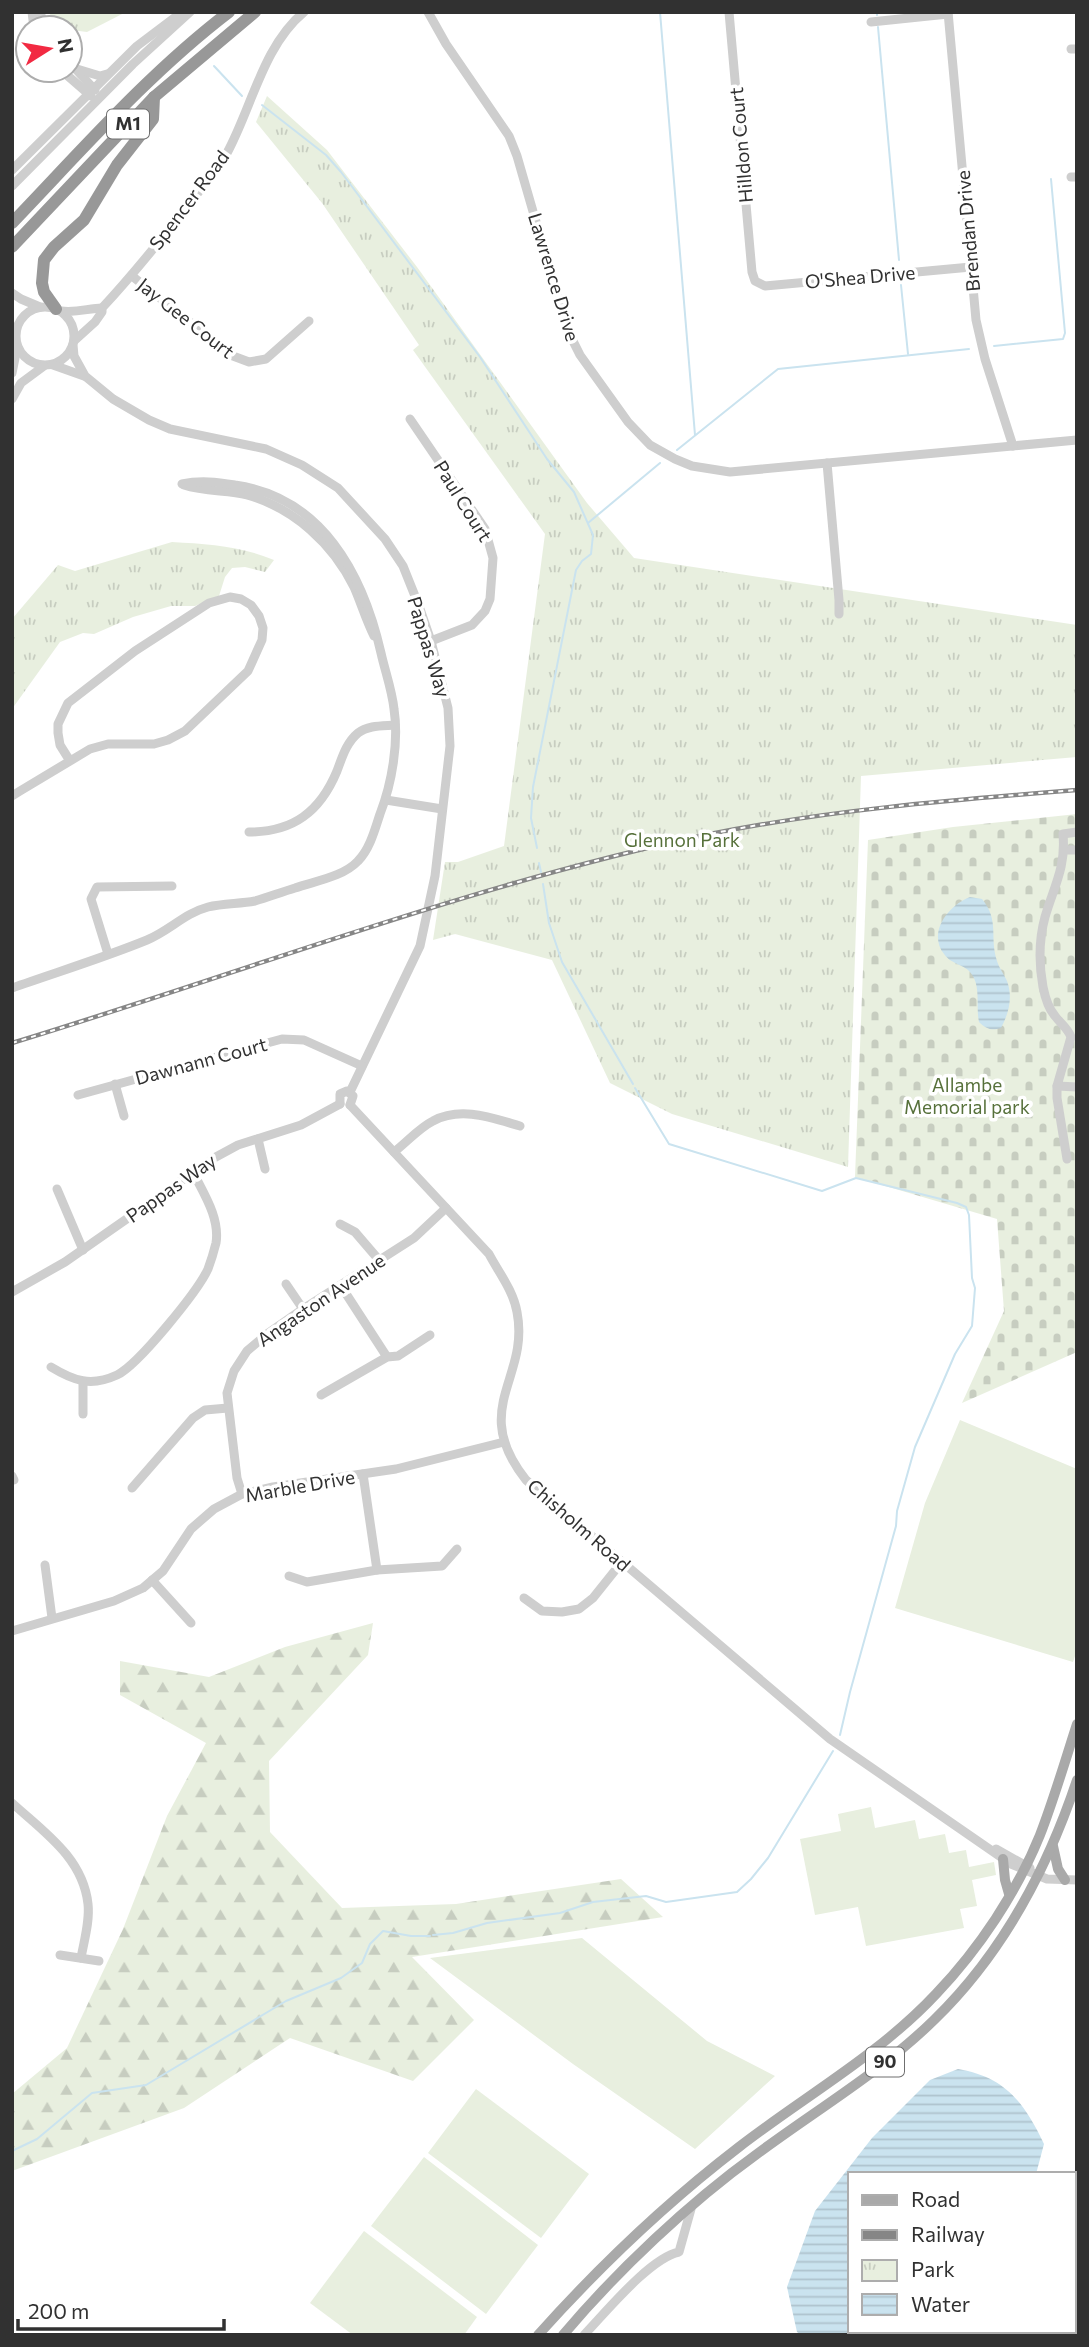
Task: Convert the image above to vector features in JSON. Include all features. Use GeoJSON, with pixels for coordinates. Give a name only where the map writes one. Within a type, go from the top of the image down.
{"type":"FeatureCollection","features":[{"type":"Feature","properties":{"kind":"highway","name":"M1"},"geometry":{"type":"LineString","coordinates":[[12,223],[138,90],[229,12]]}},
{"type":"Feature","properties":{"kind":"highway","name":"M1"},"geometry":{"type":"LineString","coordinates":[[12,247],[154,97],[255,12]]}},
{"type":"Feature","properties":{"kind":"highway"},"geometry":{"type":"LineString","coordinates":[[58,310],[44,292],[44,260],[54,247],[85,220],[111,174],[153,119],[154,97]]}},
{"type":"Feature","properties":{"kind":"main road","name":"90"},"geometry":{"type":"LineString","coordinates":[[538,2335],[615,2254],[697,2181],[789,2109],[874,2050],[936,1995],[959,1968],[1025,1868],[1045,1819],[1077,1724]]}},
{"type":"Feature","properties":{"kind":"main road","name":"90"},"geometry":{"type":"LineString","coordinates":[[563,2335],[583,2312],[691,2208],[755,2155],[899,2052],[935,2019],[991,1954],[1039,1875],[1053,1846],[1077,1780]]}},
{"type":"Feature","properties":{"kind":"main road"},"geometry":{"type":"LineString","coordinates":[[1053,1846],[1058,1869],[1071,1880]]}},
{"type":"Feature","properties":{"kind":"main road"},"geometry":{"type":"LineString","coordinates":[[1003,1859],[1009,1894]]}},
{"type":"Feature","properties":{"kind":"street"},"geometry":{"type":"LineString","coordinates":[[12,170],[108,74],[149,36],[182,12]]}},
{"type":"Feature","properties":{"kind":"street"},"geometry":{"type":"LineString","coordinates":[[12,186],[133,64],[190,12]]}},
{"type":"Feature","properties":{"kind":"street","name":"Spencer Road"},"geometry":{"type":"LineString","coordinates":[[74,343],[95,322],[103,312],[102,308],[132,276],[209,178],[243,122],[276,46],[293,22],[304,12]]}},
{"type":"Feature","properties":{"kind":"street","name":"Lawrence Drive"},"geometry":{"type":"LineString","coordinates":[[428,12],[446,44],[502,123],[513,146],[574,345],[634,430],[659,451],[700,468],[730,472],[1077,440]]}},
{"type":"Feature","properties":{"kind":"street","name":"Hilldon Court"},"geometry":{"type":"LineString","coordinates":[[729,12],[754,278]]}},
{"type":"Feature","properties":{"kind":"street"},"geometry":{"type":"LineString","coordinates":[[871,22],[948,13]]}},
{"type":"Feature","properties":{"kind":"street","name":"Brendan Drive"},"geometry":{"type":"LineString","coordinates":[[948,13],[979,338],[1013,446]]}},
{"type":"Feature","properties":{"kind":"street"},"geometry":{"type":"LineString","coordinates":[[84,70],[100,76],[108,74]]}},
{"type":"Feature","properties":{"kind":"street"},"geometry":{"type":"LineString","coordinates":[[84,83],[100,100]]}},
{"type":"Feature","properties":{"kind":"street"},"geometry":{"type":"LineString","coordinates":[[70,111],[75,99],[72,84]]}},
{"type":"Feature","properties":{"kind":"street"},"geometry":{"type":"LineString","coordinates":[[77,84],[90,91]]}},
{"type":"Feature","properties":{"kind":"street"},"geometry":{"type":"LineString","coordinates":[[12,176],[23,175]]}},
{"type":"Feature","properties":{"kind":"street","name":"O'Shea Drive"},"geometry":{"type":"LineString","coordinates":[[754,278],[765,286],[971,267]]}},
{"type":"Feature","properties":{"kind":"street","name":"Jay Gee Court"},"geometry":{"type":"LineString","coordinates":[[132,276],[233,356],[249,362],[266,359],[309,321]]}},
{"type":"Feature","properties":{"kind":"street"},"geometry":{"type":"LineString","coordinates":[[12,293],[40,307],[58,310],[82,313],[102,308]]}},
{"type":"Feature","properties":{"kind":"street"},"geometry":{"type":"LineString","coordinates":[[12,373],[16,330],[24,315],[40,307]]}},
{"type":"Feature","properties":{"kind":"street"},"geometry":{"type":"LineString","coordinates":[[12,399],[21,383],[48,365],[61,361],[74,343],[72,324],[58,310]]}},
{"type":"Feature","properties":{"kind":"street"},"geometry":{"type":"LineString","coordinates":[[12,324],[16,342],[27,360],[48,365]]}},
{"type":"Feature","properties":{"kind":"street","name":"Pappas Way"},"geometry":{"type":"LineString","coordinates":[[74,343],[74,356],[85,376],[113,399],[149,420],[170,429],[266,449],[302,465],[338,488],[378,531],[403,566],[431,641],[448,708],[450,746],[435,876],[420,946],[350,1093]]}},
{"type":"Feature","properties":{"kind":"street","name":"Pappas Way"},"geometry":{"type":"LineString","coordinates":[[48,365],[85,376]]}},
{"type":"Feature","properties":{"kind":"street","name":"Paul Court"},"geometry":{"type":"LineString","coordinates":[[410,419],[485,530],[493,558],[490,599],[485,611],[472,625],[431,641]]}},
{"type":"Feature","properties":{"kind":"street"},"geometry":{"type":"LineString","coordinates":[[827,463],[839,609]]}},
{"type":"Feature","properties":{"kind":"street"},"geometry":{"type":"LineString","coordinates":[[12,988],[147,940],[208,907],[254,901],[345,872],[359,861],[369,845],[386,800],[395,725],[394,706],[368,605],[346,560],[321,529],[290,503],[275,495],[252,487],[199,481],[187,486]]}},
{"type":"Feature","properties":{"kind":"street"},"geometry":{"type":"LineString","coordinates":[[12,796],[90,749],[108,744],[154,744],[169,740],[185,731],[248,671],[262,640],[259,616],[251,606],[241,599],[230,597],[209,604],[135,650],[68,703],[62,713],[58,733],[60,745],[70,761]]}},
{"type":"Feature","properties":{"kind":"street"},"geometry":{"type":"LineString","coordinates":[[249,832],[270,832],[295,823],[320,799],[330,785],[345,750],[357,734],[373,727],[395,725]]}},
{"type":"Feature","properties":{"kind":"street"},"geometry":{"type":"LineString","coordinates":[[386,800],[442,809]]}},
{"type":"Feature","properties":{"kind":"street"},"geometry":{"type":"LineString","coordinates":[[1067,1159],[1057,1086],[1071,1037],[1046,1002],[1040,964],[1044,921],[1063,864],[1063,834],[1077,832]]}},
{"type":"Feature","properties":{"kind":"street"},"geometry":{"type":"LineString","coordinates":[[1064,850],[1077,849]]}},
{"type":"Feature","properties":{"kind":"street"},"geometry":{"type":"LineString","coordinates":[[108,954],[91,899],[97,887],[172,886]]}},
{"type":"Feature","properties":{"kind":"street","name":"Dawnann Court"},"geometry":{"type":"LineString","coordinates":[[78,1095],[282,1039],[304,1040],[362,1066]]}},
{"type":"Feature","properties":{"kind":"street"},"geometry":{"type":"LineString","coordinates":[[115,1084],[124,1116]]}},
{"type":"Feature","properties":{"kind":"street"},"geometry":{"type":"LineString","coordinates":[[1057,1086],[1077,1087]]}},
{"type":"Feature","properties":{"kind":"street"},"geometry":{"type":"LineString","coordinates":[[344,1091],[350,1093],[353,1100],[350,1105],[344,1107],[340,1104],[340,1094],[344,1091]]}},
{"type":"Feature","properties":{"kind":"street","name":"Pappas Way"},"geometry":{"type":"LineString","coordinates":[[12,1292],[83,1250],[193,1172],[237,1145],[301,1125],[340,1104]]}},
{"type":"Feature","properties":{"kind":"street","name":"Chisholm Road"},"geometry":{"type":"LineString","coordinates":[[350,1105],[489,1254],[506,1282],[517,1312],[516,1350],[504,1394],[501,1419],[504,1442],[514,1464],[527,1480],[830,1739],[1003,1859],[1025,1868]]}},
{"type":"Feature","properties":{"kind":"street"},"geometry":{"type":"LineString","coordinates":[[394,1152],[432,1121],[454,1113],[481,1115],[520,1126]]}},
{"type":"Feature","properties":{"kind":"street"},"geometry":{"type":"LineString","coordinates":[[258,1139],[265,1169]]}},
{"type":"Feature","properties":{"kind":"street"},"geometry":{"type":"LineString","coordinates":[[51,1367],[70,1379],[83,1382],[117,1374],[134,1362],[191,1294],[208,1269],[216,1241],[214,1213],[193,1172]]}},
{"type":"Feature","properties":{"kind":"street"},"geometry":{"type":"LineString","coordinates":[[57,1189],[83,1250]]}},
{"type":"Feature","properties":{"kind":"street","name":"Angaston Avenue"},"geometry":{"type":"LineString","coordinates":[[242,1494],[237,1478],[226,1393],[234,1371],[247,1351],[267,1334],[414,1238],[446,1208]]}},
{"type":"Feature","properties":{"kind":"street"},"geometry":{"type":"LineString","coordinates":[[340,1224],[355,1232],[379,1260]]}},
{"type":"Feature","properties":{"kind":"street"},"geometry":{"type":"LineString","coordinates":[[286,1284],[303,1310]]}},
{"type":"Feature","properties":{"kind":"street"},"geometry":{"type":"LineString","coordinates":[[341,1286],[387,1357]]}},
{"type":"Feature","properties":{"kind":"street"},"geometry":{"type":"LineString","coordinates":[[321,1395],[387,1357],[398,1356],[430,1335]]}},
{"type":"Feature","properties":{"kind":"street"},"geometry":{"type":"LineString","coordinates":[[83,1382],[83,1414]]}},
{"type":"Feature","properties":{"kind":"street"},"geometry":{"type":"LineString","coordinates":[[132,1488],[193,1418],[205,1410],[229,1408]]}},
{"type":"Feature","properties":{"kind":"street","name":"Marble Drive"},"geometry":{"type":"LineString","coordinates":[[12,1630],[114,1601],[143,1588],[163,1571],[191,1529],[214,1509],[242,1494],[396,1469],[504,1442]]}},
{"type":"Feature","properties":{"kind":"street"},"geometry":{"type":"LineString","coordinates":[[363,1474],[377,1570]]}},
{"type":"Feature","properties":{"kind":"street"},"geometry":{"type":"LineString","coordinates":[[289,1576],[307,1582],[377,1570],[442,1566],[457,1549]]}},
{"type":"Feature","properties":{"kind":"street"},"geometry":{"type":"LineString","coordinates":[[524,1598],[542,1611],[579,1609],[593,1598],[621,1563]]}},
{"type":"Feature","properties":{"kind":"street"},"geometry":{"type":"LineString","coordinates":[[45,1565],[52,1618]]}},
{"type":"Feature","properties":{"kind":"street"},"geometry":{"type":"LineString","coordinates":[[152,1580],[191,1623]]}},
{"type":"Feature","properties":{"kind":"street"},"geometry":{"type":"LineString","coordinates":[[12,1803],[71,1856],[81,1876],[88,1905],[81,1958]]}},
{"type":"Feature","properties":{"kind":"street","name":"Chisholm Road"},"geometry":{"type":"LineString","coordinates":[[982,1843],[1039,1875],[1071,1880]]}},
{"type":"Feature","properties":{"kind":"street"},"geometry":{"type":"LineString","coordinates":[[60,1955],[99,1961]]}},
{"type":"Feature","properties":{"kind":"street"},"geometry":{"type":"LineString","coordinates":[[584,2335],[651,2267],[672,2253],[680,2252],[691,2208]]}},
{"type":"Feature","properties":{"kind":"green space"},"geometry":{"type":"Polygon","coordinates":[[[49,12],[126,12],[87,32],[84,32],[84,14],[49,12]]]}},
{"type":"Feature","properties":{"kind":"green space","name":"Glennon Park"},"geometry":{"type":"Polygon","coordinates":[[[267,96],[327,150],[417,267],[587,503],[634,558],[1077,625],[1077,757],[861,776],[848,1167],[672,1114],[610,1083],[552,960],[455,934],[433,940],[445,862],[458,862],[504,846],[545,534],[413,350],[419,345],[322,203],[256,122],[267,96]]]}},
{"type":"Feature","properties":{"kind":"green space"},"geometry":{"type":"Polygon","coordinates":[[[172,542],[236,549],[274,560],[265,572],[245,567],[232,568],[225,577],[219,596],[195,606],[171,606],[133,617],[94,634],[83,633],[60,642],[12,709],[12,619],[58,565],[75,571],[172,542]]]}},
{"type":"Feature","properties":{"kind":"green space","name":"Allambe Memorial park"},"geometry":{"type":"Polygon","coordinates":[[[1077,814],[1077,1352],[962,1403],[1004,1311],[997,1219],[855,1177],[868,840],[953,827],[1077,814]]]}},
{"type":"Feature","properties":{"kind":"green space"},"geometry":{"type":"Polygon","coordinates":[[[960,1420],[1077,1469],[1077,1650],[1073,1662],[895,1608],[925,1503],[960,1420]]]}},
{"type":"Feature","properties":{"kind":"green space"},"geometry":{"type":"Polygon","coordinates":[[[373,1623],[368,1655],[269,1761],[270,1832],[342,1908],[456,1904],[621,1879],[663,1917],[412,1957],[474,2020],[413,2081],[290,2038],[184,2108],[12,2171],[12,2094],[67,2048],[123,1929],[167,1816],[206,1743],[120,1695],[120,1661],[209,1677],[285,1647],[373,1623]]]}},
{"type":"Feature","properties":{"kind":"green space"},"geometry":{"type":"Polygon","coordinates":[[[871,1807],[875,1828],[915,1820],[919,1839],[945,1834],[949,1853],[966,1850],[969,1867],[994,1862],[996,1875],[972,1880],[977,1906],[960,1909],[964,1928],[866,1946],[858,1907],[815,1915],[800,1839],[841,1831],[838,1814],[871,1807]]]}},
{"type":"Feature","properties":{"kind":"green space"},"geometry":{"type":"Polygon","coordinates":[[[582,1938],[707,2041],[775,2076],[695,2149],[573,2064],[430,1958],[582,1938]]]}},
{"type":"Feature","properties":{"kind":"green space"},"geometry":{"type":"Polygon","coordinates":[[[476,2089],[589,2174],[541,2238],[428,2153],[476,2089]]]}},
{"type":"Feature","properties":{"kind":"green space"},"geometry":{"type":"Polygon","coordinates":[[[424,2157],[538,2245],[486,2314],[371,2226],[424,2157]]]}},
{"type":"Feature","properties":{"kind":"green space"},"geometry":{"type":"Polygon","coordinates":[[[364,2231],[477,2317],[464,2335],[353,2335],[310,2303],[364,2231]]]}},
{"type":"Feature","properties":{"kind":"water"},"geometry":{"type":"Polygon","coordinates":[[[970,897],[982,899],[991,915],[998,964],[1009,987],[1008,1011],[1001,1028],[998,1029],[989,1029],[979,1022],[974,978],[967,970],[947,958],[939,946],[939,928],[943,920],[955,906],[970,897]]]}},
{"type":"Feature","properties":{"kind":"water"},"geometry":{"type":"Polygon","coordinates":[[[958,2069],[1001,2085],[1029,2116],[1044,2144],[1037,2172],[848,2172],[848,2333],[933,2333],[801,2335],[797,2332],[787,2287],[815,2211],[872,2138],[930,2080],[958,2069]]]}},
{"type":"Feature","properties":{"kind":"waterway"},"geometry":{"type":"LineString","coordinates":[[660,12],[695,435]]}},
{"type":"Feature","properties":{"kind":"waterway"},"geometry":{"type":"LineString","coordinates":[[878,27],[899,260]]}},
{"type":"Feature","properties":{"kind":"waterway"},"geometry":{"type":"LineString","coordinates":[[214,66],[242,96]]}},
{"type":"Feature","properties":{"kind":"waterway"},"geometry":{"type":"LineString","coordinates":[[262,105],[326,155],[341,172],[480,357],[547,459],[574,492],[593,535],[591,554],[576,570],[533,787],[531,818],[537,848]]}},
{"type":"Feature","properties":{"kind":"waterway"},"geometry":{"type":"LineString","coordinates":[[994,346],[1063,339],[1065,333],[1051,179]]}},
{"type":"Feature","properties":{"kind":"waterway"},"geometry":{"type":"LineString","coordinates":[[901,285],[908,354]]}},
{"type":"Feature","properties":{"kind":"waterway"},"geometry":{"type":"LineString","coordinates":[[677,450],[778,369],[969,349]]}},
{"type":"Feature","properties":{"kind":"waterway"},"geometry":{"type":"LineString","coordinates":[[588,523],[660,463]]}},
{"type":"Feature","properties":{"kind":"waterway"},"geometry":{"type":"LineString","coordinates":[[539,863],[541,872]]}},
{"type":"Feature","properties":{"kind":"waterway"},"geometry":{"type":"LineString","coordinates":[[543,884],[549,923],[562,962],[633,1084]]}},
{"type":"Feature","properties":{"kind":"waterway"},"geometry":{"type":"LineString","coordinates":[[635,1088],[669,1144],[822,1191],[856,1178],[957,1203],[966,1207],[969,1215],[972,1278],[975,1288],[972,1326],[955,1354],[915,1447],[840,1735]]}},
{"type":"Feature","properties":{"kind":"waterway"},"geometry":{"type":"LineString","coordinates":[[433,1935],[453,1933],[487,1923],[560,1913],[593,1902],[646,1896],[666,1902],[737,1892],[768,1858],[833,1751]]}},
{"type":"Feature","properties":{"kind":"waterway"},"geometry":{"type":"LineString","coordinates":[[12,2151],[37,2139],[92,2093],[146,2085],[286,2001],[341,1978],[362,1963],[370,1944],[383,1931],[430,1936]]}},
{"type":"Feature","properties":{"kind":"railway"},"geometry":{"type":"LineString","coordinates":[[12,1043],[356,931],[617,855],[751,826],[843,812],[1077,790]]}}]}
